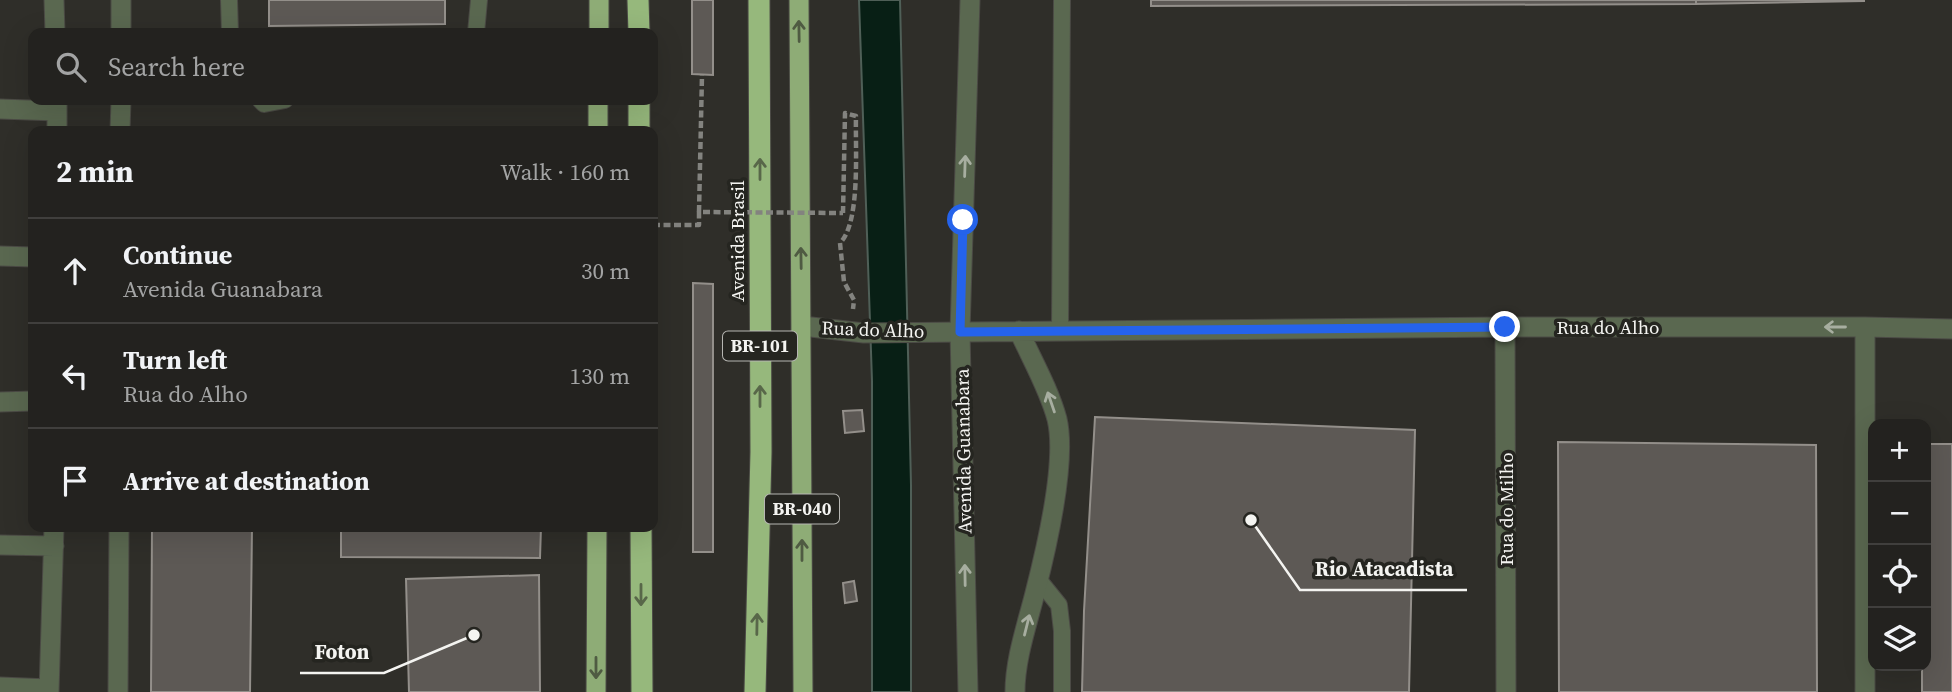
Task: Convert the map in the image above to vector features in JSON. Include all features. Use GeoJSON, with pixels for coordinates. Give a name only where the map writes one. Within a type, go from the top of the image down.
{"type":"FeatureCollection","features":[{"type":"Feature","properties":{"kind":"highway"},"geometry":{"type":"LineString","coordinates":[[598,28],[599,0]]}},
{"type":"Feature","properties":{"kind":"highway"},"geometry":{"type":"LineString","coordinates":[[638,0],[639,28]]}},
{"type":"Feature","properties":{"kind":"highway","name":"Avenida Brasil"},"geometry":{"type":"LineString","coordinates":[[755,692],[761,452],[759,0]]}},
{"type":"Feature","properties":{"kind":"highway","name":"BR-040"},"geometry":{"type":"LineString","coordinates":[[799,0],[803,692]]}},
{"type":"Feature","properties":{"kind":"highway"},"geometry":{"type":"LineString","coordinates":[[598,105],[598,126]]}},
{"type":"Feature","properties":{"kind":"highway"},"geometry":{"type":"LineString","coordinates":[[639,105],[639,126]]}},
{"type":"Feature","properties":{"kind":"highway"},"geometry":{"type":"LineString","coordinates":[[596,692],[597,532]]}},
{"type":"Feature","properties":{"kind":"highway"},"geometry":{"type":"LineString","coordinates":[[641,532],[642,692]]}},
{"type":"Feature","properties":{"kind":"street"},"geometry":{"type":"LineString","coordinates":[[54,0],[55,28]]}},
{"type":"Feature","properties":{"kind":"street"},"geometry":{"type":"LineString","coordinates":[[121,0],[121,28]]}},
{"type":"Feature","properties":{"kind":"street","name":"Avenida Guanabara"},"geometry":{"type":"LineString","coordinates":[[968,692],[960,332],[970,0]]}},
{"type":"Feature","properties":{"kind":"street"},"geometry":{"type":"LineString","coordinates":[[0,109],[57,105],[57,126]]}},
{"type":"Feature","properties":{"kind":"street"},"geometry":{"type":"LineString","coordinates":[[120,126],[121,105]]}},
{"type":"Feature","properties":{"kind":"street"},"geometry":{"type":"LineString","coordinates":[[0,256],[28,257]]}},
{"type":"Feature","properties":{"kind":"street","name":"Rua do Alho"},"geometry":{"type":"LineString","coordinates":[[802,327],[858,332],[1505,327],[1952,329]]}},
{"type":"Feature","properties":{"kind":"street","name":"Rua do Milho"},"geometry":{"type":"LineString","coordinates":[[1505,327],[1506,692]]}},
{"type":"Feature","properties":{"kind":"street"},"geometry":{"type":"LineString","coordinates":[[1865,327],[1865,692]]}},
{"type":"Feature","properties":{"kind":"street"},"geometry":{"type":"LineString","coordinates":[[1015,692],[1015,673],[1038,579],[1056,485],[1059,446],[1057,421],[1049,394],[1019,331]]}},
{"type":"Feature","properties":{"kind":"street"},"geometry":{"type":"LineString","coordinates":[[0,401],[28,401]]}},
{"type":"Feature","properties":{"kind":"street"},"geometry":{"type":"LineString","coordinates":[[118,692],[119,532]]}},
{"type":"Feature","properties":{"kind":"street"},"geometry":{"type":"LineString","coordinates":[[0,545],[54,537],[49,690],[0,688]]}},
{"type":"Feature","properties":{"kind":"lane"},"geometry":{"type":"LineString","coordinates":[[229,0],[230,28]]}},
{"type":"Feature","properties":{"kind":"lane"},"geometry":{"type":"LineString","coordinates":[[476,28],[479,0]]}},
{"type":"Feature","properties":{"kind":"lane"},"geometry":{"type":"LineString","coordinates":[[1060,331],[1062,0]]}},
{"type":"Feature","properties":{"kind":"lane"},"geometry":{"type":"LineString","coordinates":[[1038,579],[1059,605],[1062,631],[1062,692]]}},
{"type":"Feature","properties":{"kind":"path"},"geometry":{"type":"LineString","coordinates":[[658,225],[699,225],[702,75]]}},
{"type":"Feature","properties":{"kind":"path"},"geometry":{"type":"LineString","coordinates":[[699,212],[843,213],[845,113],[856,116],[853,212],[847,235],[839,243],[844,282],[855,300],[858,332]]}},
{"type":"Feature","properties":{"kind":"shaded area"},"geometry":{"type":"Polygon","coordinates":[[[859,0],[900,0],[911,485],[911,692],[872,692],[872,381],[859,0]]]}},
{"type":"Feature","properties":{"kind":"building"},"geometry":{"type":"Polygon","coordinates":[[[269,0],[445,0],[445,24],[269,26],[269,0]]]}},
{"type":"Feature","properties":{"kind":"building"},"geometry":{"type":"Polygon","coordinates":[[[692,0],[713,0],[713,75],[692,74],[692,0]]]}},
{"type":"Feature","properties":{"kind":"building"},"geometry":{"type":"Polygon","coordinates":[[[1151,0],[1696,0],[1696,4],[1151,6],[1151,0]]]}},
{"type":"Feature","properties":{"kind":"building"},"geometry":{"type":"Polygon","coordinates":[[[1696,0],[1864,0],[1864,1],[1696,4],[1696,0]]]}},
{"type":"Feature","properties":{"kind":"building"},"geometry":{"type":"Polygon","coordinates":[[[693,283],[713,284],[713,552],[693,552],[693,283]]]}},
{"type":"Feature","properties":{"kind":"building"},"geometry":{"type":"Polygon","coordinates":[[[862,410],[864,431],[845,433],[843,411],[862,410]]]}},
{"type":"Feature","properties":{"kind":"building"},"geometry":{"type":"Polygon","coordinates":[[[1095,417],[1415,430],[1409,692],[1082,692],[1095,417]]]}},
{"type":"Feature","properties":{"kind":"building"},"geometry":{"type":"Polygon","coordinates":[[[1558,442],[1816,445],[1817,692],[1559,692],[1558,442]]]}},
{"type":"Feature","properties":{"kind":"building"},"geometry":{"type":"Polygon","coordinates":[[[1931,444],[1952,444],[1952,692],[1922,692],[1922,671],[1931,671],[1931,444]]]}},
{"type":"Feature","properties":{"kind":"building"},"geometry":{"type":"Polygon","coordinates":[[[152,532],[252,532],[250,692],[151,692],[152,532]]]}},
{"type":"Feature","properties":{"kind":"building"},"geometry":{"type":"Polygon","coordinates":[[[341,532],[541,532],[540,558],[341,557],[341,532]]]}},
{"type":"Feature","properties":{"kind":"building"},"geometry":{"type":"Polygon","coordinates":[[[539,575],[540,692],[409,692],[406,579],[539,575]]]}},
{"type":"Feature","properties":{"kind":"building"},"geometry":{"type":"Polygon","coordinates":[[[854,581],[857,601],[845,603],[843,583],[854,581]]]}},
{"type":"Feature","properties":{"kind":"place","name":"Rio Atacadista"},"geometry":{"type":"Point","coordinates":[1251,520]}},
{"type":"Feature","properties":{"kind":"place","name":"Foton"},"geometry":{"type":"Point","coordinates":[474,635]}},
{"type":"Feature","properties":{"kind":"route"},"geometry":{"type":"LineString","coordinates":[[963,220],[960,332],[1505,327]]}}]}
